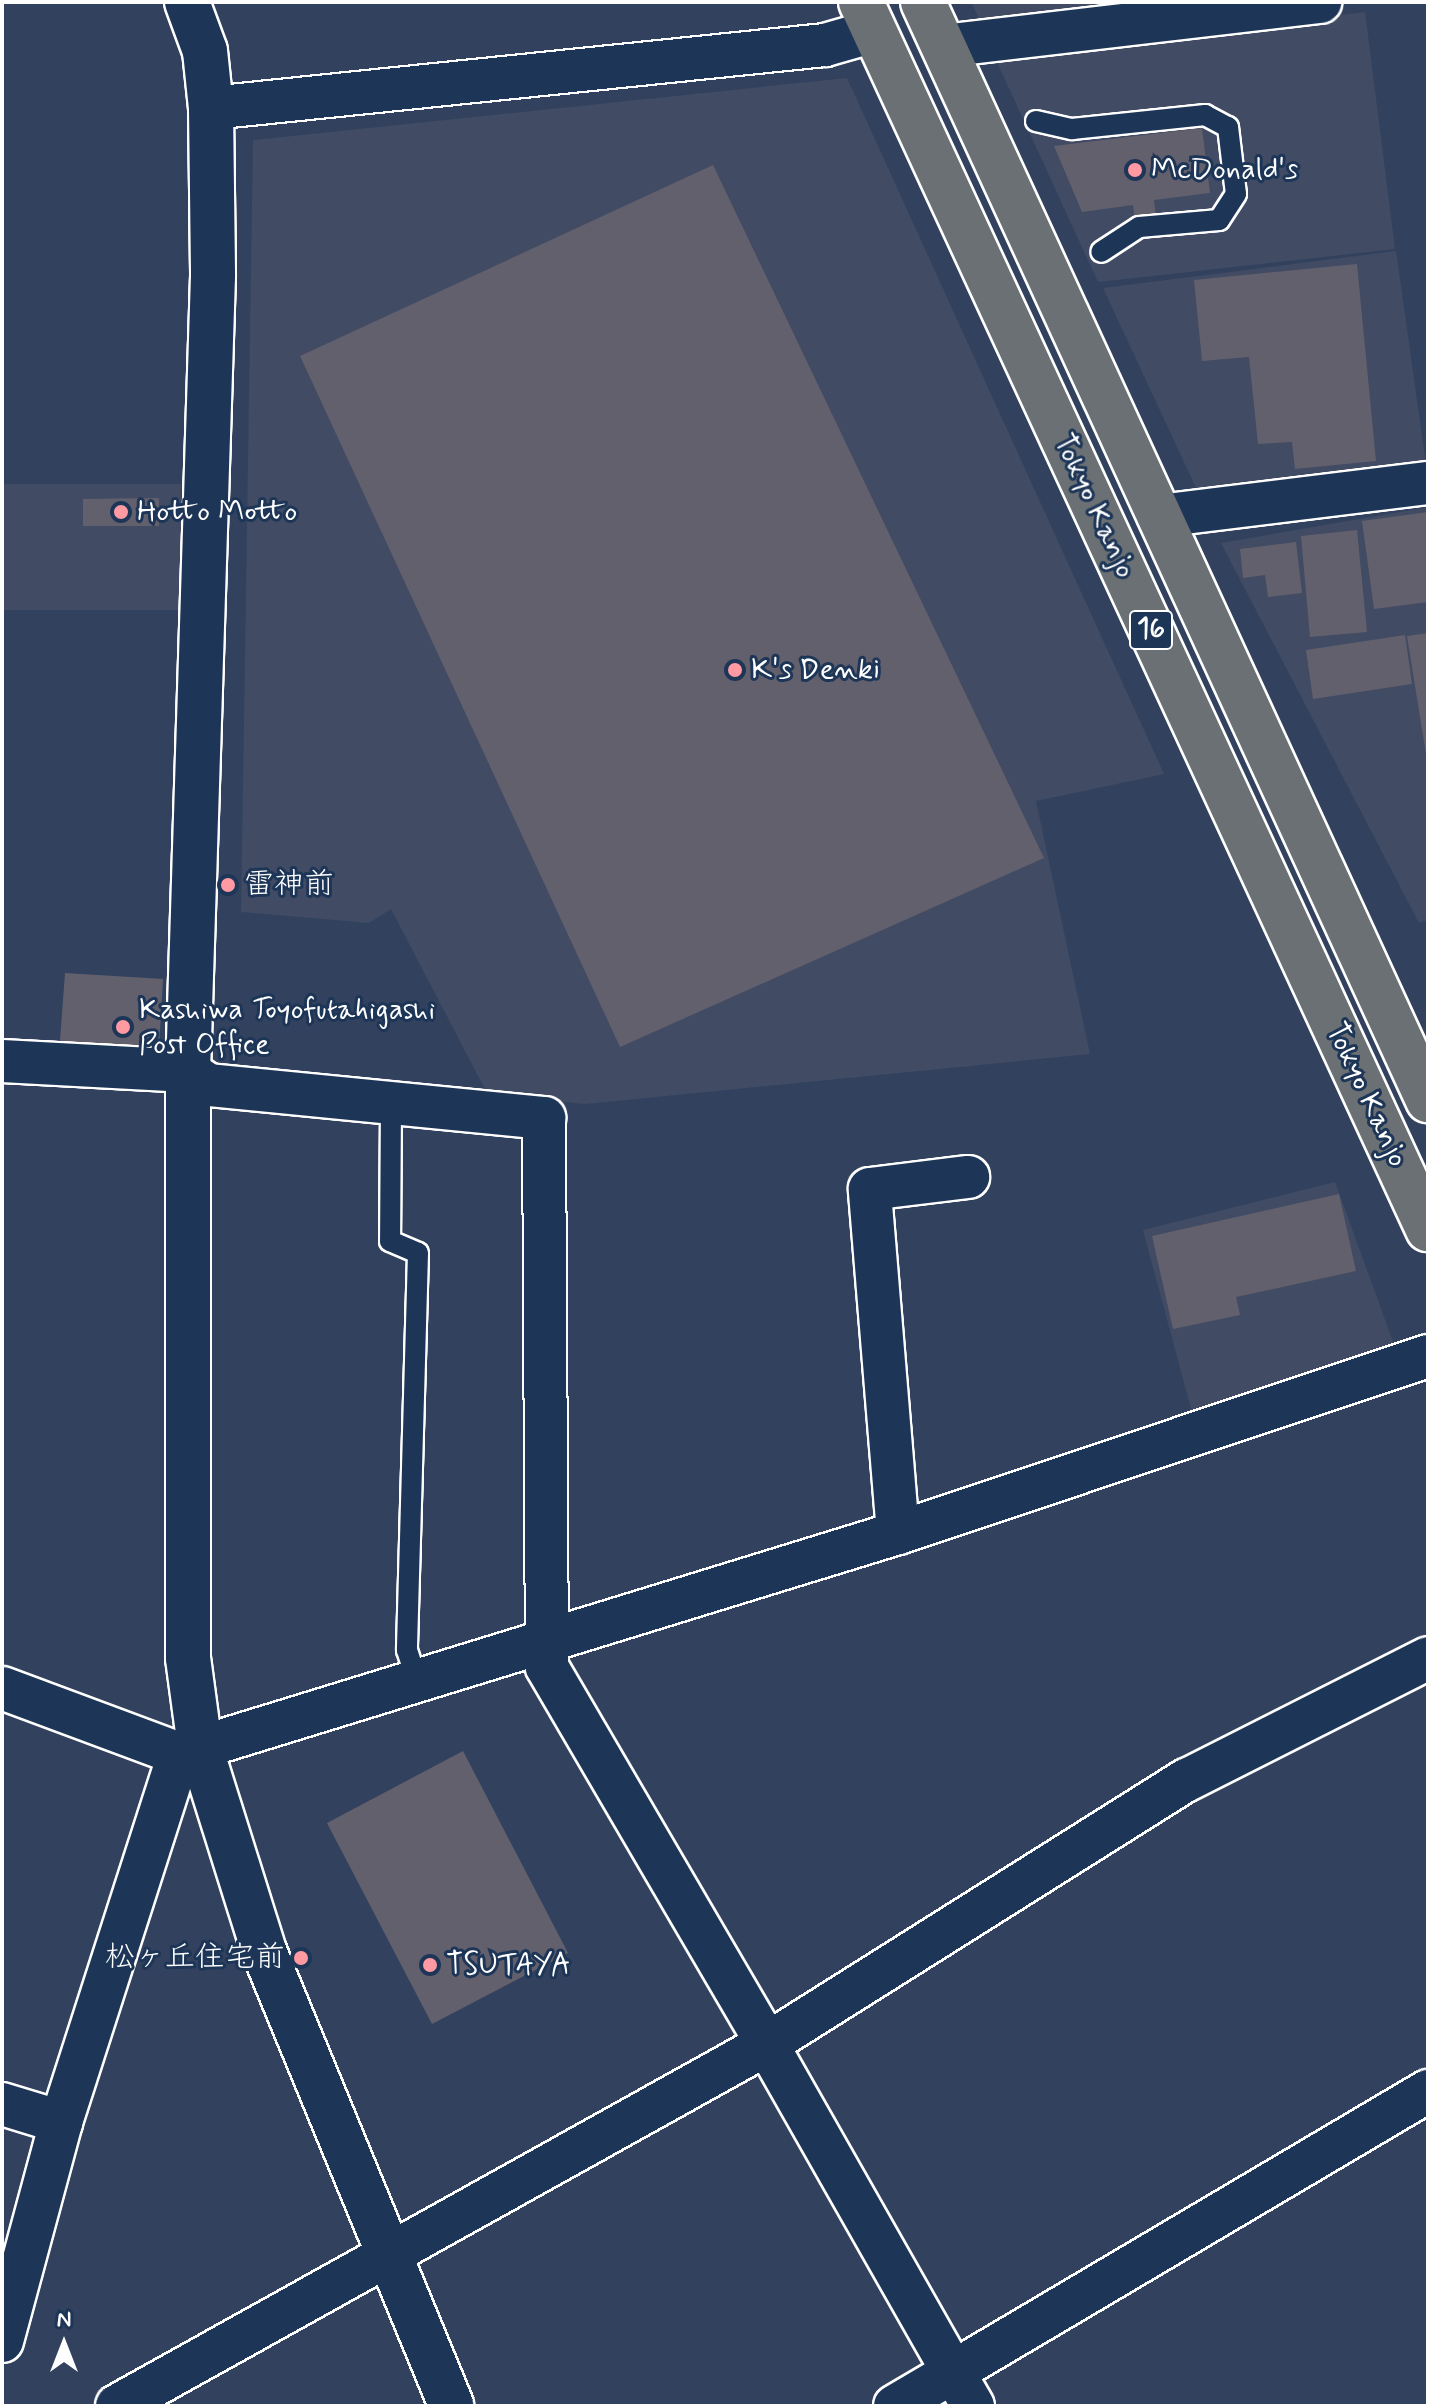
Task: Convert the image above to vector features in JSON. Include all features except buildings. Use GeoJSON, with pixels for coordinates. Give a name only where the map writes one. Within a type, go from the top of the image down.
{"type":"FeatureCollection","features":[{"type":"Feature","properties":{"kind":"highway","name":"Tokyo Kanjo"},"geometry":{"type":"LineString","coordinates":[[923,2],[1428,1100]]}},
{"type":"Feature","properties":{"kind":"highway","name":"Tokyo Kanjo"},"geometry":{"type":"LineString","coordinates":[[867,16],[1428,1229]]}},
{"type":"Feature","properties":{"kind":"street"},"geometry":{"type":"LineString","coordinates":[[187,2],[205,51],[211,108],[213,276],[188,1071],[184,1547],[189,1750],[264,1951],[452,2406]]}},
{"type":"Feature","properties":{"kind":"street"},"geometry":{"type":"LineString","coordinates":[[944,46],[1320,2]]}},
{"type":"Feature","properties":{"kind":"street"},"geometry":{"type":"LineString","coordinates":[[211,108],[825,45],[867,16]]}},
{"type":"Feature","properties":{"kind":"street"},"geometry":{"type":"LineString","coordinates":[[1159,516],[1428,483]]}},
{"type":"Feature","properties":{"kind":"street"},"geometry":{"type":"LineString","coordinates":[[2,1061],[188,1071],[208,1085],[544,1118],[547,1667],[767,2044],[963,2389]]}},
{"type":"Feature","properties":{"kind":"street"},"geometry":{"type":"LineString","coordinates":[[898,1533],[870,1189],[968,1177]]}},
{"type":"Feature","properties":{"kind":"street"},"geometry":{"type":"LineString","coordinates":[[2,1688],[189,1750],[545,1637],[898,1533],[1428,1356]]}},
{"type":"Feature","properties":{"kind":"street"},"geometry":{"type":"LineString","coordinates":[[117,2406],[767,2044],[1187,1780],[1428,1658]]}},
{"type":"Feature","properties":{"kind":"street"},"geometry":{"type":"LineString","coordinates":[[2,2341],[61,2122],[189,1750]]}},
{"type":"Feature","properties":{"kind":"street"},"geometry":{"type":"LineString","coordinates":[[895,2406],[963,2389],[1428,2091]]}},
{"type":"Feature","properties":{"kind":"street"},"geometry":{"type":"LineString","coordinates":[[2,2104],[61,2122]]}},
{"type":"Feature","properties":{"kind":"lane"},"geometry":{"type":"LineString","coordinates":[[1036,121],[1072,129],[1205,115],[1228,127],[1236,194],[1219,220],[1139,227],[1101,252]]}},
{"type":"Feature","properties":{"kind":"lane"},"geometry":{"type":"LineString","coordinates":[[391,1105],[390,1241],[418,1253],[407,1650],[416,1677]]}},
{"type":"Feature","properties":{"kind":"shaded area"},"geometry":{"type":"Polygon","coordinates":[[[971,2],[1118,2],[1118,7],[981,22],[971,2]]]}},
{"type":"Feature","properties":{"kind":"shaded area"},"geometry":{"type":"Polygon","coordinates":[[[1365,12],[1395,249],[1098,282],[995,58],[1365,12]]]}},
{"type":"Feature","properties":{"kind":"shaded area"},"geometry":{"type":"Polygon","coordinates":[[[847,78],[1164,774],[1036,801],[1090,1054],[585,1104],[488,1095],[391,909],[369,923],[241,912],[253,140],[847,78]]]}},
{"type":"Feature","properties":{"kind":"shaded area"},"geometry":{"type":"Polygon","coordinates":[[[1396,251],[1426,464],[1197,490],[1103,288],[1396,251]]]}},
{"type":"Feature","properties":{"kind":"shaded area"},"geometry":{"type":"Polygon","coordinates":[[[2,484],[181,484],[181,610],[2,610],[2,484]]]}},
{"type":"Feature","properties":{"kind":"shaded area"},"geometry":{"type":"Polygon","coordinates":[[[1428,507],[1428,920],[1419,923],[1221,543],[1428,507]]]}},
{"type":"Feature","properties":{"kind":"shaded area"},"geometry":{"type":"Polygon","coordinates":[[[1335,1182],[1396,1350],[1194,1420],[1143,1230],[1335,1182]]]}},
{"type":"Feature","properties":{"kind":"place","name":"McDonald's"},"geometry":{"type":"Point","coordinates":[1135,170]}},
{"type":"Feature","properties":{"kind":"place","name":"Hotto Motto"},"geometry":{"type":"Point","coordinates":[121,512]}},
{"type":"Feature","properties":{"kind":"place","name":"K's Denki"},"geometry":{"type":"Point","coordinates":[735,670]}},
{"type":"Feature","properties":{"kind":"place","name":"雷神前"},"geometry":{"type":"Point","coordinates":[228,885]}},
{"type":"Feature","properties":{"kind":"place","name":"Kashiwa Toyofutahigashi Post Office"},"geometry":{"type":"Point","coordinates":[123,1027]}},
{"type":"Feature","properties":{"kind":"place","name":"松ヶ丘住宅前"},"geometry":{"type":"Point","coordinates":[301,1958]}},
{"type":"Feature","properties":{"kind":"place","name":"TSUTAYA"},"geometry":{"type":"Point","coordinates":[430,1965]}}]}
